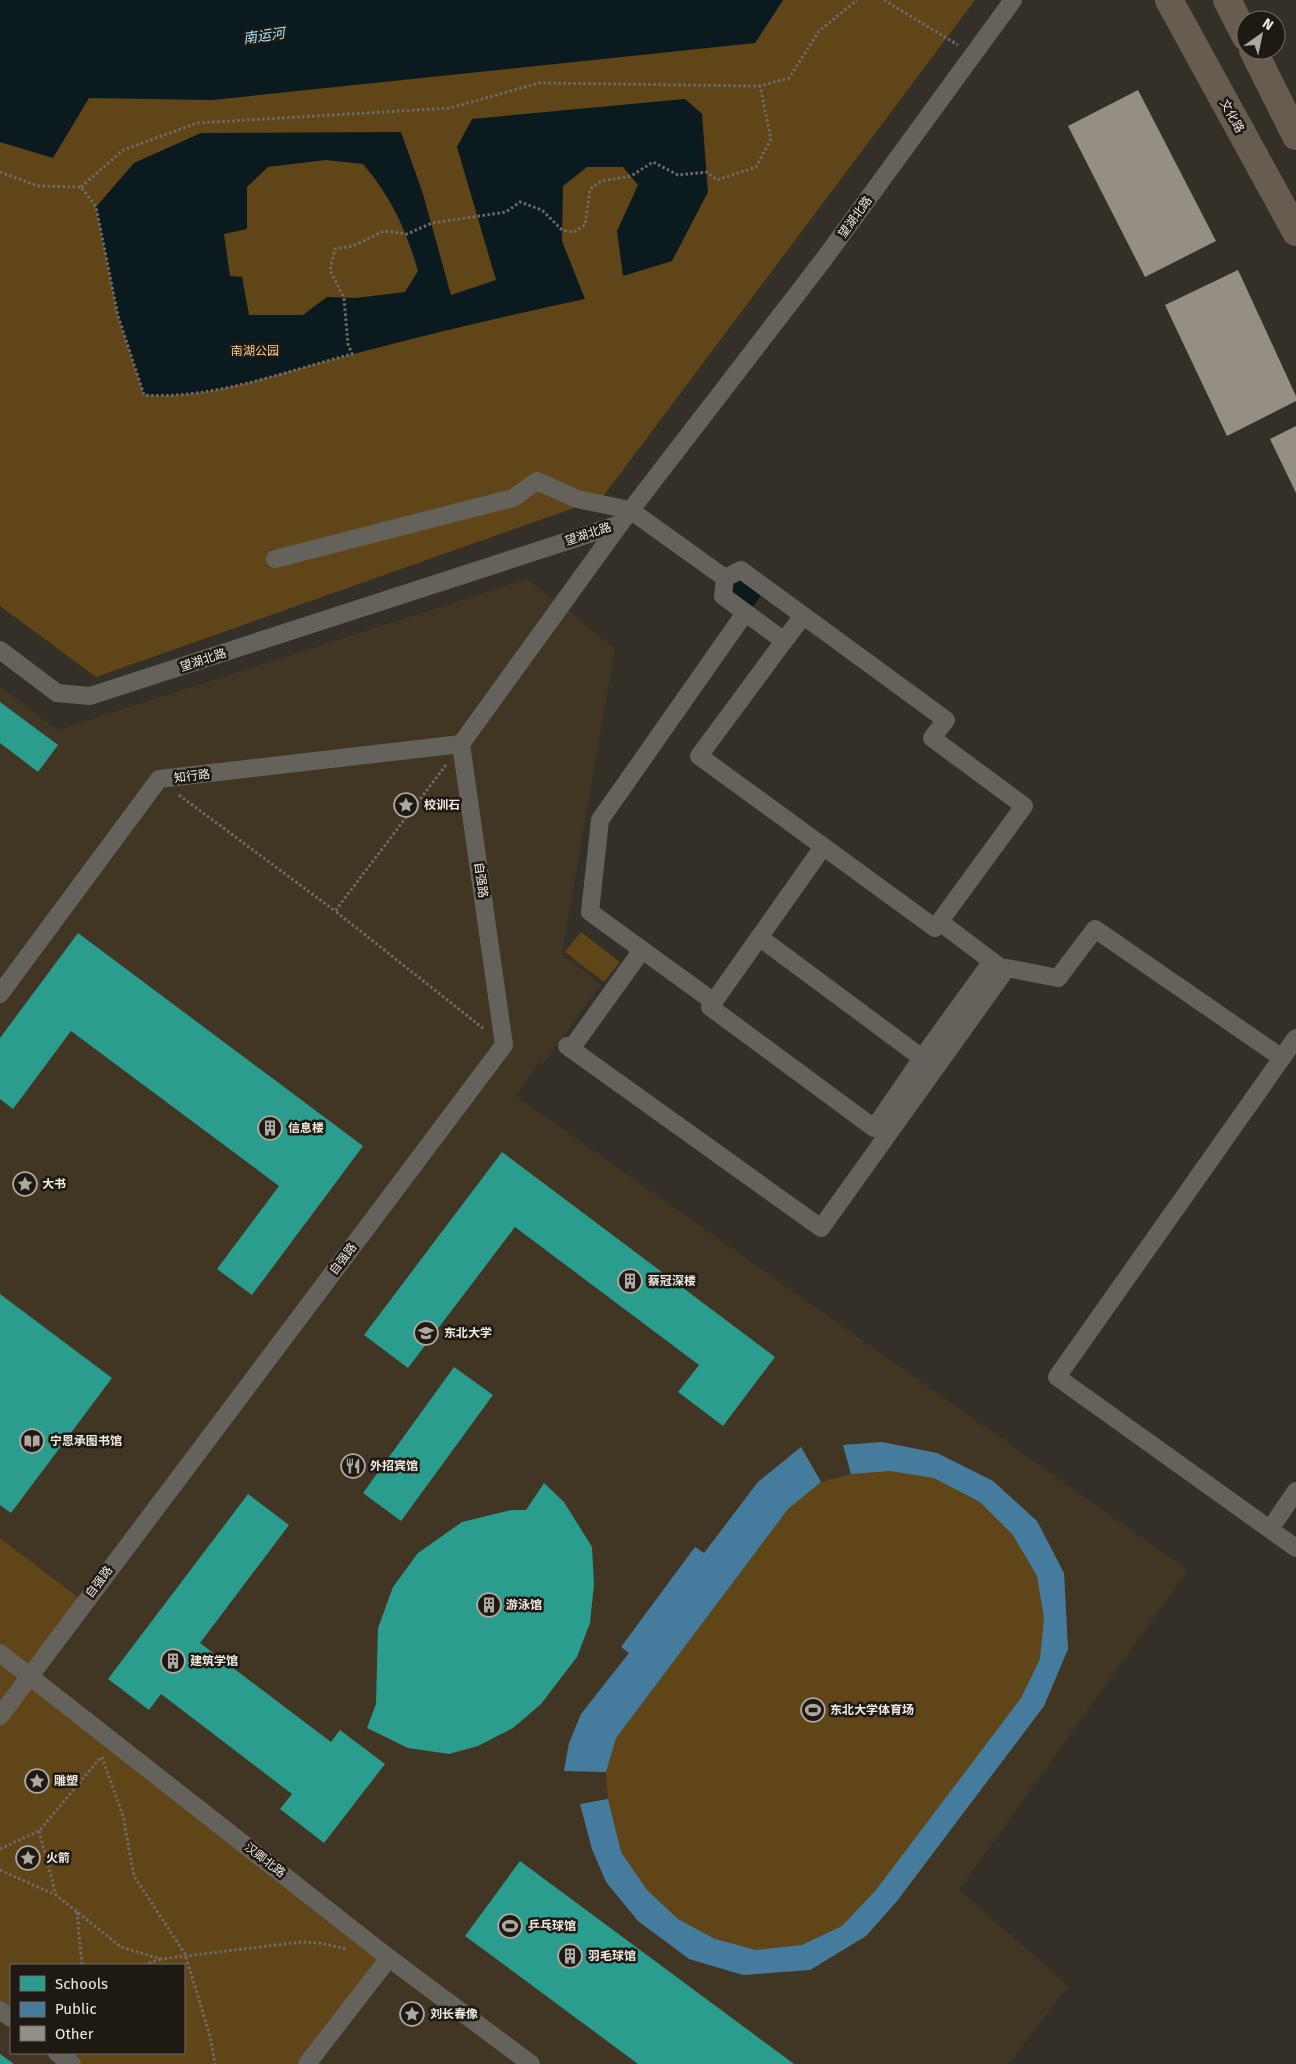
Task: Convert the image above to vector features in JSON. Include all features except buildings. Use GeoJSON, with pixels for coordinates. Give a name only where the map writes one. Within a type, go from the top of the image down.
{"type":"FeatureCollection","features":[{"type":"Feature","properties":{"kind":"main road","name":"文化路"},"geometry":{"type":"LineString","coordinates":[[1169,0],[1296,232]]}},
{"type":"Feature","properties":{"kind":"main road"},"geometry":{"type":"LineString","coordinates":[[1227,0],[1236,18]]}},
{"type":"Feature","properties":{"kind":"main road"},"geometry":{"type":"LineString","coordinates":[[1257,60],[1296,136]]}},
{"type":"Feature","properties":{"kind":"street","name":"望湖北路"},"geometry":{"type":"LineString","coordinates":[[0,650],[57,693],[90,696],[625,517],[824,259],[1013,0]]}},
{"type":"Feature","properties":{"kind":"street"},"geometry":{"type":"LineString","coordinates":[[275,559],[513,498],[537,481],[577,499],[625,517],[725,578]]}},
{"type":"Feature","properties":{"kind":"street"},"geometry":{"type":"LineString","coordinates":[[461,744],[625,517]]}},
{"type":"Feature","properties":{"kind":"street"},"geometry":{"type":"LineString","coordinates":[[725,578],[741,570],[946,720],[932,738],[1024,806],[935,928],[699,756],[803,616]]}},
{"type":"Feature","properties":{"kind":"street"},"geometry":{"type":"LineString","coordinates":[[725,578],[723,596],[784,641]]}},
{"type":"Feature","properties":{"kind":"street"},"geometry":{"type":"LineString","coordinates":[[714,1002],[590,912],[600,820],[745,613]]}},
{"type":"Feature","properties":{"kind":"street","name":"知行路"},"geometry":{"type":"LineString","coordinates":[[0,994],[159,779],[461,744]]}},
{"type":"Feature","properties":{"kind":"street","name":"自强路"},"geometry":{"type":"LineString","coordinates":[[0,1716],[504,1045],[461,744]]}},
{"type":"Feature","properties":{"kind":"street"},"geometry":{"type":"LineString","coordinates":[[823,846],[710,1008],[874,1128],[922,1058],[998,966]]}},
{"type":"Feature","properties":{"kind":"street"},"geometry":{"type":"LineString","coordinates":[[940,922],[998,966],[1058,978],[1095,929],[1282,1058]]}},
{"type":"Feature","properties":{"kind":"street"},"geometry":{"type":"LineString","coordinates":[[759,938],[922,1058]]}},
{"type":"Feature","properties":{"kind":"street"},"geometry":{"type":"LineString","coordinates":[[642,950],[569,1047],[821,1228],[998,966]]}},
{"type":"Feature","properties":{"kind":"street"},"geometry":{"type":"LineString","coordinates":[[1296,1038],[1057,1377],[1296,1548]]}},
{"type":"Feature","properties":{"kind":"street"},"geometry":{"type":"LineString","coordinates":[[1270,1529],[1296,1491]]}},
{"type":"Feature","properties":{"kind":"street","name":"汉卿北路"},"geometry":{"type":"LineString","coordinates":[[0,1653],[389,1958],[531,2064]]}},
{"type":"Feature","properties":{"kind":"street"},"geometry":{"type":"LineString","coordinates":[[307,2064],[389,1958]]}},
{"type":"Feature","properties":{"kind":"street"},"geometry":{"type":"LineString","coordinates":[[58,2054],[72,2064]]}},
{"type":"Feature","properties":{"kind":"path"},"geometry":{"type":"LineString","coordinates":[[0,172],[38,186],[82,187],[123,150],[197,123],[450,108],[539,83],[760,86],[789,78],[820,31],[857,0]]}},
{"type":"Feature","properties":{"kind":"path"},"geometry":{"type":"LineString","coordinates":[[884,0],[947,37],[972,56]]}},
{"type":"Feature","properties":{"kind":"path"},"geometry":{"type":"LineString","coordinates":[[82,187],[96,207],[118,316],[144,395],[169,397],[230,386],[352,354],[348,344],[344,298],[330,270],[335,249],[353,246],[384,231],[407,234],[432,224],[506,212],[520,202],[542,210],[562,230],[574,232],[585,225],[590,189],[601,180],[631,176],[654,162],[678,175],[707,172],[717,180],[756,167],[771,139],[760,86]]}},
{"type":"Feature","properties":{"kind":"path"},"geometry":{"type":"LineString","coordinates":[[335,911],[461,744]]}},
{"type":"Feature","properties":{"kind":"path"},"geometry":{"type":"LineString","coordinates":[[159,779],[335,911],[504,1045]]}},
{"type":"Feature","properties":{"kind":"path"},"geometry":{"type":"LineString","coordinates":[[0,1849],[39,1831],[114,1742]]}},
{"type":"Feature","properties":{"kind":"path"},"geometry":{"type":"LineString","coordinates":[[102,1757],[123,1816],[134,1876],[185,1954],[210,2036],[215,2064]]}},
{"type":"Feature","properties":{"kind":"path"},"geometry":{"type":"LineString","coordinates":[[39,1831],[56,1895]]}},
{"type":"Feature","properties":{"kind":"path"},"geometry":{"type":"LineString","coordinates":[[0,1870],[56,1895],[120,1947],[161,1958]]}},
{"type":"Feature","properties":{"kind":"path"},"geometry":{"type":"LineString","coordinates":[[77,1912],[82,1964]]}},
{"type":"Feature","properties":{"kind":"path"},"geometry":{"type":"LineString","coordinates":[[146,1964],[161,1958],[185,1954],[301,1942],[320,1943],[354,1950]]}},
{"type":"Feature","properties":{"kind":"shaded area","name":"东北大学"},"geometry":{"type":"Polygon","coordinates":[[[527,579],[615,648],[562,954],[601,985],[543,1064],[539,1062],[516,1096],[1188,1570],[959,1890],[1069,1986],[1008,2064],[0,2064],[0,686],[58,730],[527,579]]]}},
{"type":"Feature","properties":{"kind":"green space","name":"南湖公园"},"geometry":{"type":"Polygon","coordinates":[[[0,0],[755,43],[783,0],[975,0],[602,498],[96,677],[0,606],[0,0]]]}},
{"type":"Feature","properties":{"kind":"green space"},"geometry":{"type":"Polygon","coordinates":[[[581,932],[620,962],[604,982],[565,952],[581,932]]]}},
{"type":"Feature","properties":{"kind":"green space","name":"东北大学体育场"},"geometry":{"type":"Polygon","coordinates":[[[882,1442],[937,1453],[993,1481],[1037,1521],[1064,1573],[1068,1649],[1044,1706],[897,1901],[866,1936],[810,1970],[743,1975],[592,1849],[580,1804],[608,1799],[606,1772],[564,1771],[569,1743],[629,1653],[621,1647],[695,1547],[704,1553],[758,1482],[801,1447],[821,1482],[851,1474],[843,1445],[882,1442]]]}},
{"type":"Feature","properties":{"kind":"green space"},"geometry":{"type":"Polygon","coordinates":[[[0,1538],[84,1602],[30,1676],[389,1958],[307,2064],[65,2064],[51,2054],[185,2054],[185,1964],[10,1964],[10,2022],[0,2015],[0,1538]]]}},
{"type":"Feature","properties":{"kind":"water","name":"南运河"},"geometry":{"type":"Polygon","coordinates":[[[0,0],[783,0],[755,43],[212,100],[89,98],[53,158],[0,142],[0,0]]]}},
{"type":"Feature","properties":{"kind":"water"},"geometry":{"type":"Polygon","coordinates":[[[685,99],[702,114],[708,192],[672,261],[623,276],[617,231],[638,185],[623,167],[587,167],[563,186],[562,241],[585,299],[425,336],[238,385],[191,394],[144,395],[118,316],[96,207],[134,163],[201,133],[401,132],[423,194],[451,295],[496,280],[457,147],[472,119],[685,99]],[[326,160],[268,167],[247,187],[247,229],[224,234],[230,276],[242,277],[249,315],[303,315],[327,297],[356,298],[405,292],[418,271],[397,214],[382,189],[363,164],[326,160]]]}},
{"type":"Feature","properties":{"kind":"water"},"geometry":{"type":"Polygon","coordinates":[[[737,577],[762,594],[753,607],[747,607],[730,596],[729,588],[737,577]]]}},
{"type":"Feature","properties":{"kind":"place","name":"校训石"},"geometry":{"type":"Point","coordinates":[406,805]}},
{"type":"Feature","properties":{"kind":"place","name":"信息楼"},"geometry":{"type":"Point","coordinates":[270,1128]}},
{"type":"Feature","properties":{"kind":"place","name":"大书"},"geometry":{"type":"Point","coordinates":[25,1184]}},
{"type":"Feature","properties":{"kind":"place","name":"蔡冠深楼"},"geometry":{"type":"Point","coordinates":[630,1281]}},
{"type":"Feature","properties":{"kind":"place","name":"东北大学"},"geometry":{"type":"Point","coordinates":[426,1333]}},
{"type":"Feature","properties":{"kind":"place","name":"宁恩承图书馆"},"geometry":{"type":"Point","coordinates":[32,1441]}},
{"type":"Feature","properties":{"kind":"place","name":"外招宾馆"},"geometry":{"type":"Point","coordinates":[353,1466]}},
{"type":"Feature","properties":{"kind":"place","name":"游泳馆"},"geometry":{"type":"Point","coordinates":[489,1605]}},
{"type":"Feature","properties":{"kind":"place","name":"建筑学馆"},"geometry":{"type":"Point","coordinates":[173,1661]}},
{"type":"Feature","properties":{"kind":"place","name":"东北大学体育场"},"geometry":{"type":"Point","coordinates":[813,1710]}},
{"type":"Feature","properties":{"kind":"place","name":"雕塑"},"geometry":{"type":"Point","coordinates":[37,1781]}},
{"type":"Feature","properties":{"kind":"place","name":"火箭"},"geometry":{"type":"Point","coordinates":[28,1858]}},
{"type":"Feature","properties":{"kind":"place","name":"乒乓球馆"},"geometry":{"type":"Point","coordinates":[510,1926]}},
{"type":"Feature","properties":{"kind":"place","name":"羽毛球馆"},"geometry":{"type":"Point","coordinates":[570,1956]}},
{"type":"Feature","properties":{"kind":"place","name":"刘长春像"},"geometry":{"type":"Point","coordinates":[412,2014]}}]}
